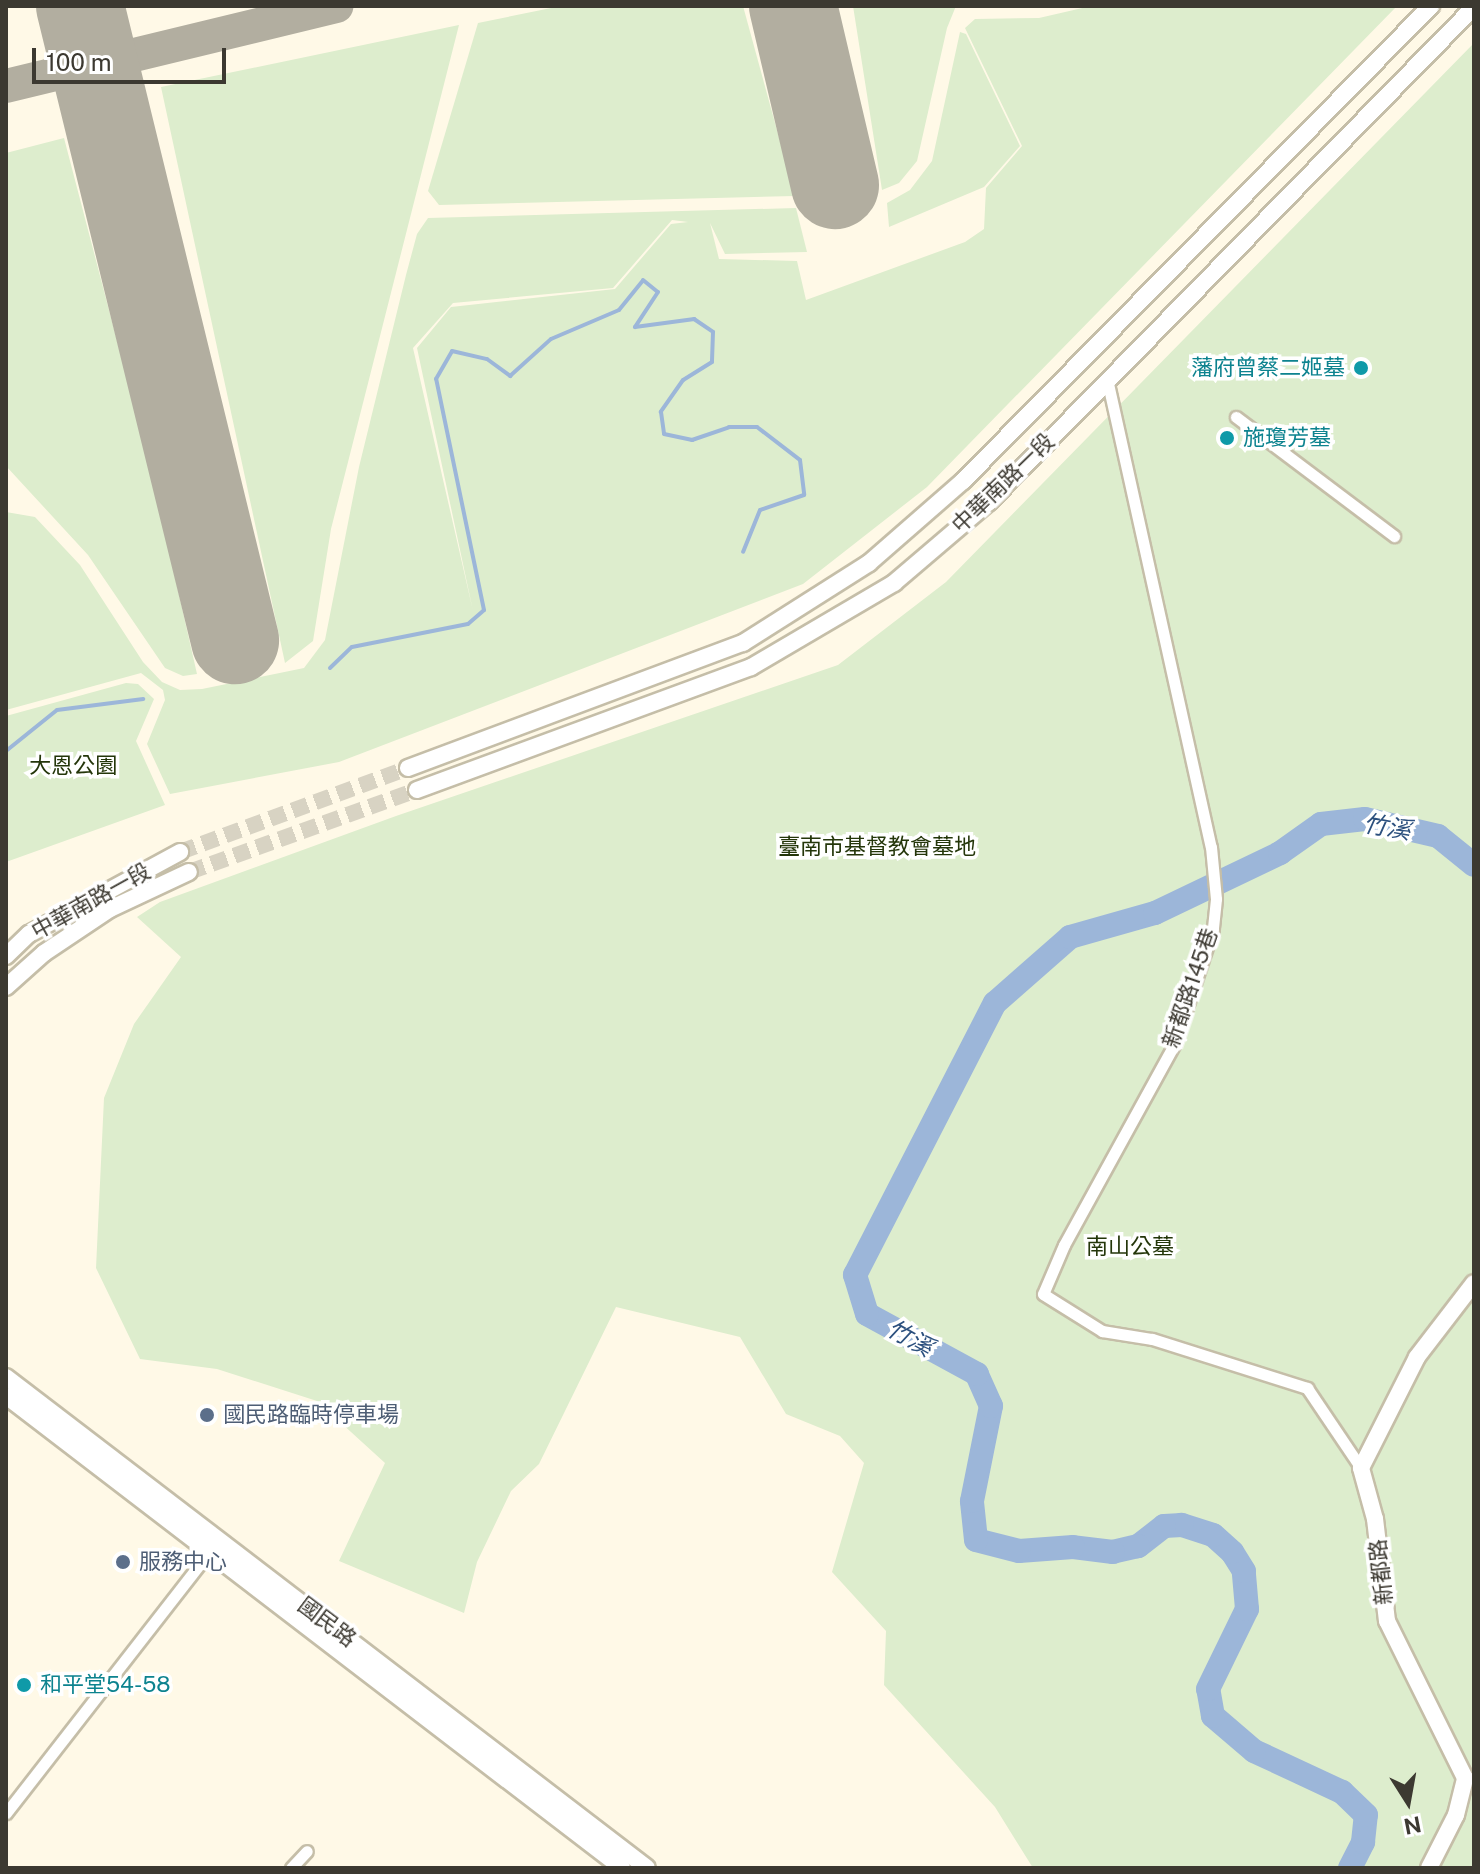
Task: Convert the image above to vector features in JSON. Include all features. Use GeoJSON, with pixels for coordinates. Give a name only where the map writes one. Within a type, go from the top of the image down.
{"type":"FeatureCollection","features":[{"type":"Feature","properties":{"kind":"street","name":"中華南路一段"},"geometry":{"type":"LineString","coordinates":[[408,768],[743,643],[869,563],[963,481],[1431,6]]}},
{"type":"Feature","properties":{"kind":"street","name":"中華南路一段"},"geometry":{"type":"LineString","coordinates":[[417,790],[697,689],[805,640],[894,583],[965,522],[1474,7]]}},
{"type":"Feature","properties":{"kind":"street","name":"新都路145巷"},"geometry":{"type":"LineString","coordinates":[[1107,379],[1211,847],[1216,899],[1213,929],[1175,1043],[1064,1245],[1043,1294],[1102,1331],[1152,1339],[1307,1388],[1361,1468]]}},
{"type":"Feature","properties":{"kind":"street"},"geometry":{"type":"LineString","coordinates":[[1236,417],[1394,536]]}},
{"type":"Feature","properties":{"kind":"street","name":"中華南路一段"},"geometry":{"type":"LineString","coordinates":[[6,956],[29,934],[180,852]]}},
{"type":"Feature","properties":{"kind":"street","name":"中華南路一段"},"geometry":{"type":"LineString","coordinates":[[6,987],[44,953],[110,909],[189,872]]}},
{"type":"Feature","properties":{"kind":"street"},"geometry":{"type":"LineString","coordinates":[[1361,1468],[1417,1357],[1474,1283]]}},
{"type":"Feature","properties":{"kind":"street","name":"國民路"},"geometry":{"type":"LineString","coordinates":[[6,1377],[622,1868]]}},
{"type":"Feature","properties":{"kind":"street","name":"國民路"},"geometry":{"type":"LineString","coordinates":[[6,1396],[215,1546],[647,1868]]}},
{"type":"Feature","properties":{"kind":"street","name":"新都路"},"geometry":{"type":"LineString","coordinates":[[1361,1468],[1375,1519],[1387,1621],[1465,1778],[1456,1815],[1429,1868]]}},
{"type":"Feature","properties":{"kind":"street"},"geometry":{"type":"LineString","coordinates":[[6,1813],[215,1546]]}},
{"type":"Feature","properties":{"kind":"street"},"geometry":{"type":"LineString","coordinates":[[291,1868],[307,1851]]}},
{"type":"Feature","properties":{"kind":"green space"},"geometry":{"type":"Polygon","coordinates":[[[561,6],[743,6],[795,196],[439,205],[428,191],[478,23],[561,6]]]}},
{"type":"Feature","properties":{"kind":"green space"},"geometry":{"type":"Polygon","coordinates":[[[853,6],[956,6],[947,28],[917,161],[899,183],[882,190],[853,6]]]}},
{"type":"Feature","properties":{"kind":"green space"},"geometry":{"type":"Polygon","coordinates":[[[1091,6],[1397,6],[927,487],[803,584],[339,762],[170,794],[147,744],[165,700],[163,690],[141,673],[6,710],[6,512],[35,517],[80,565],[143,662],[162,682],[180,690],[202,689],[304,668],[325,640],[359,467],[417,234],[428,218],[796,208],[807,252],[725,254],[710,223],[719,259],[797,261],[806,300],[965,242],[984,229],[986,188],[1022,146],[965,28],[975,19],[1039,18],[1091,6]],[[672,220],[613,288],[453,303],[413,348],[473,611],[417,348],[451,307],[615,289],[671,224],[688,222],[672,220]]]}},
{"type":"Feature","properties":{"kind":"green space"},"geometry":{"type":"Polygon","coordinates":[[[459,25],[331,529],[313,641],[285,663],[161,87],[459,25]]]}},
{"type":"Feature","properties":{"kind":"green space"},"geometry":{"type":"Polygon","coordinates":[[[960,32],[966,34],[1020,146],[984,187],[889,227],[887,203],[910,190],[932,161],[960,32]]]}},
{"type":"Feature","properties":{"kind":"green space","name":"南山公墓"},"geometry":{"type":"Polygon","coordinates":[[[1474,43],[1474,1868],[1033,1868],[995,1807],[884,1685],[886,1631],[832,1572],[864,1463],[840,1436],[786,1414],[740,1337],[616,1307],[539,1464],[511,1491],[477,1562],[464,1613],[339,1561],[385,1463],[317,1401],[217,1369],[140,1359],[96,1268],[104,1098],[134,1024],[181,957],[137,917],[160,902],[396,816],[838,665],[946,582],[1474,43]]]}},
{"type":"Feature","properties":{"kind":"green space"},"geometry":{"type":"Polygon","coordinates":[[[64,138],[150,467],[197,674],[183,676],[165,668],[88,555],[6,466],[6,153],[64,138]]]}},
{"type":"Feature","properties":{"kind":"green space","name":"大恩公園"},"geometry":{"type":"Polygon","coordinates":[[[126,683],[138,684],[154,699],[136,741],[165,805],[6,862],[6,716],[126,683]]]}},
{"type":"Feature","properties":{"kind":"waterway"},"geometry":{"type":"LineString","coordinates":[[330,668],[352,647],[468,624],[484,610],[436,379],[452,351],[487,359],[510,376],[551,339],[619,310],[643,280],[658,292],[635,327],[694,319],[713,332],[712,362],[683,380],[661,412],[664,434],[692,440],[729,427],[757,427],[800,460],[804,495],[760,510],[743,552]]}},
{"type":"Feature","properties":{"kind":"waterway"},"geometry":{"type":"LineString","coordinates":[[6,751],[57,710],[143,699]]}},
{"type":"Feature","properties":{"kind":"waterway","name":"竹溪"},"geometry":{"type":"LineString","coordinates":[[1350,1868],[1363,1842],[1366,1815],[1342,1792],[1254,1751],[1213,1716],[1208,1689],[1247,1609],[1244,1571],[1232,1552],[1213,1535],[1182,1525],[1164,1526],[1138,1546],[1113,1552],[1073,1547],[1019,1551],[976,1540],[972,1501],[991,1406],[977,1374],[867,1314],[855,1275],[995,1003],[1070,937],[1155,913],[1280,853],[1321,824],[1365,819],[1438,836],[1474,865]]}},
{"type":"Feature","properties":{"kind":"taxiway"},"geometry":{"type":"LineString","coordinates":[[6,86],[336,6]]}},
{"type":"Feature","properties":{"kind":"runway"},"geometry":{"type":"LineString","coordinates":[[80,6],[235,640]]}},
{"type":"Feature","properties":{"kind":"runway"},"geometry":{"type":"LineString","coordinates":[[793,6],[835,185]]}},
{"type":"Feature","properties":{"kind":"tunnel"},"geometry":{"type":"LineString","coordinates":[[180,852],[408,768]]}},
{"type":"Feature","properties":{"kind":"tunnel"},"geometry":{"type":"LineString","coordinates":[[189,872],[417,790]]}},
{"type":"Feature","properties":{"kind":"place","name":"藩府曾蔡二姬墓"},"geometry":{"type":"Point","coordinates":[1361,368]}},
{"type":"Feature","properties":{"kind":"place","name":"施瓊芳墓"},"geometry":{"type":"Point","coordinates":[1227,438]}},
{"type":"Feature","properties":{"kind":"place","name":"國民路臨時停車場"},"geometry":{"type":"Point","coordinates":[207,1415]}},
{"type":"Feature","properties":{"kind":"place","name":"服務中心"},"geometry":{"type":"Point","coordinates":[123,1562]}},
{"type":"Feature","properties":{"kind":"place","name":"和平堂54-58"},"geometry":{"type":"Point","coordinates":[24,1685]}},
{"type":"Feature","properties":{"kind":"park label","name":"臺南市基督教會墓地"},"geometry":{"type":"Point","coordinates":[877,847]}}]}
